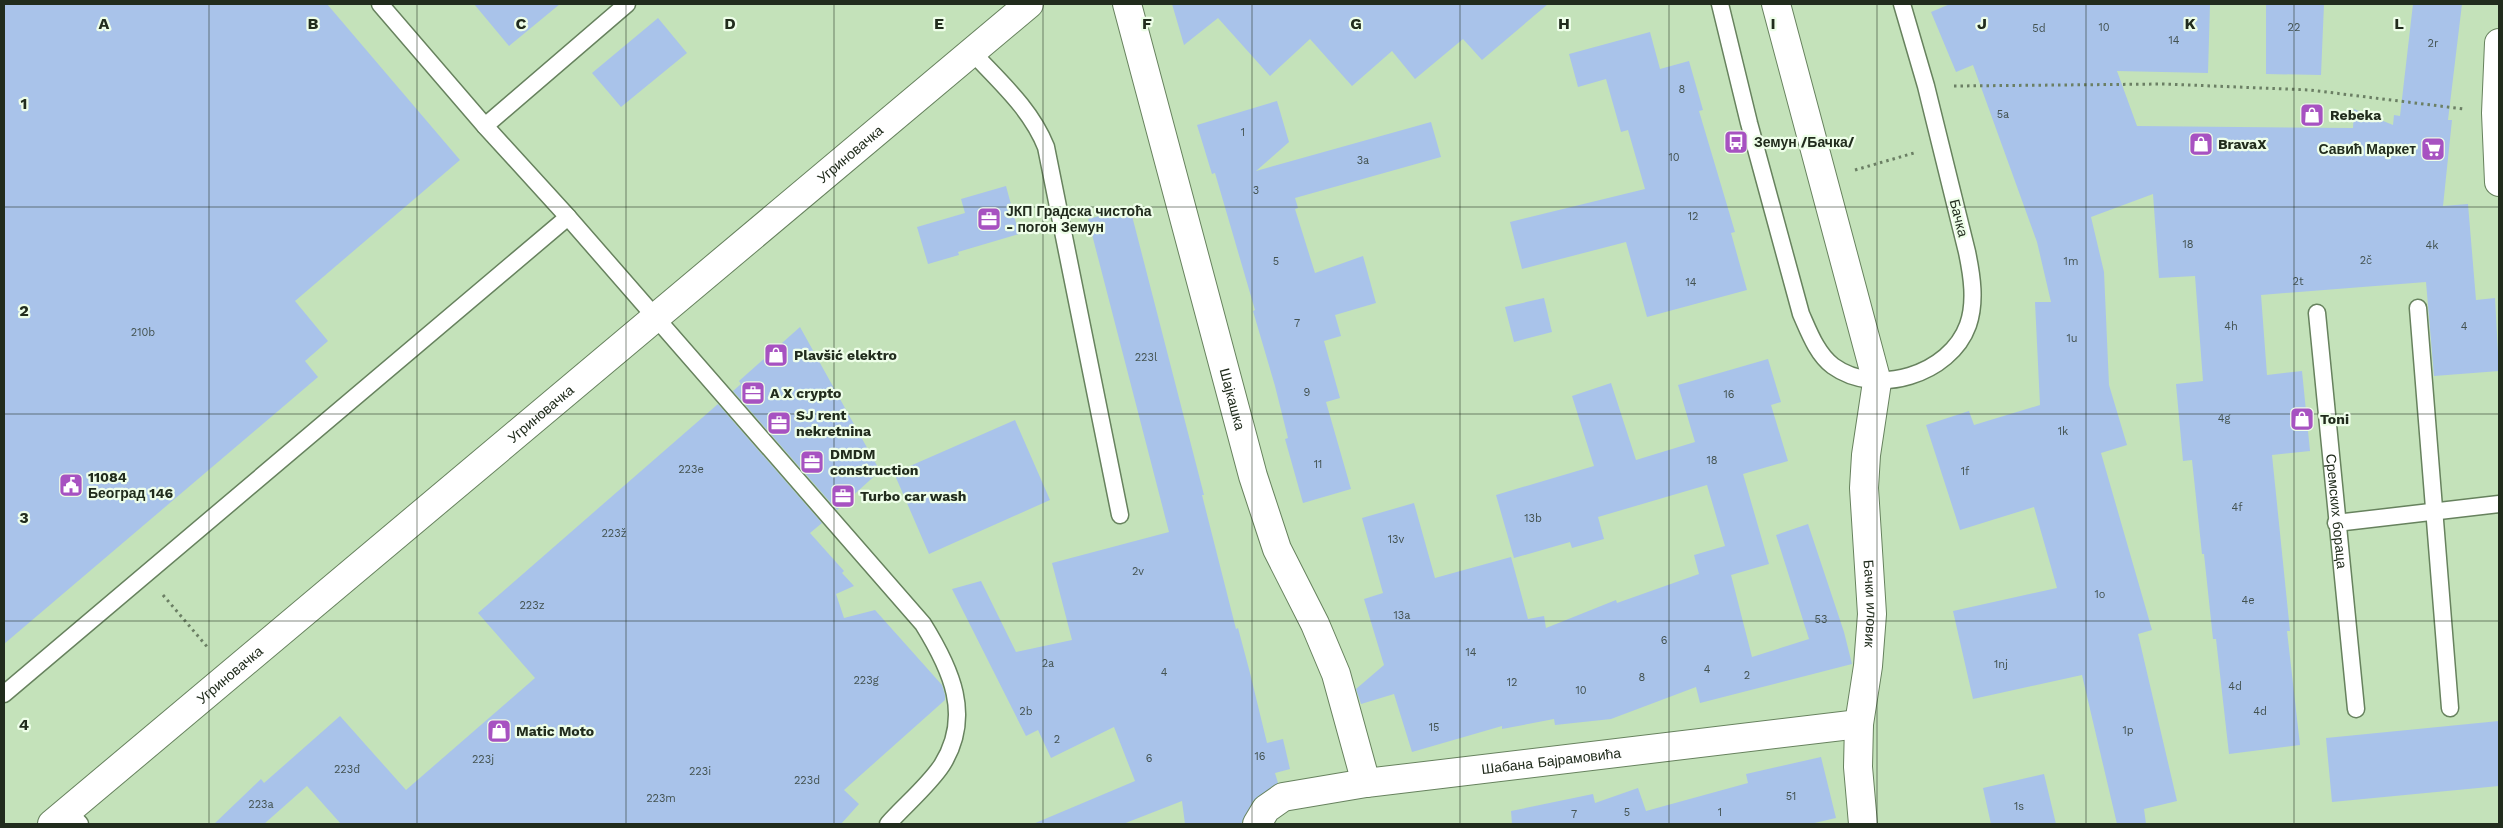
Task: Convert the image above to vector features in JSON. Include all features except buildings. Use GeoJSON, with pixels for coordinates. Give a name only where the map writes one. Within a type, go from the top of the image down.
{"type":"FeatureCollection","features":[{"type":"Feature","properties":{"kind":"street","name":"Угриновачка"},"geometry":{"type":"LineString","coordinates":[[66,820],[230,675],[1029,4]]}},
{"type":"Feature","properties":{"kind":"street","name":"Шајкашка"},"geometry":{"type":"LineString","coordinates":[[1127,4],[1253,476],[1277,549],[1315,624],[1336,674],[1366,783]]}},
{"type":"Feature","properties":{"kind":"street"},"geometry":{"type":"LineString","coordinates":[[1776,4],[1877,382]]}},
{"type":"Feature","properties":{"kind":"street"},"geometry":{"type":"LineString","coordinates":[[2499,43],[2496,114],[2499,182]]}},
{"type":"Feature","properties":{"kind":"street","name":"Бачки иловик"},"geometry":{"type":"LineString","coordinates":[[1863,824],[1858,767],[1858,724],[1868,666],[1872,614],[1864,488],[1866,455],[1877,382]]}},
{"type":"Feature","properties":{"kind":"street","name":"Шабана Бајрамовића"},"geometry":{"type":"LineString","coordinates":[[1257,824],[1266,809],[1283,797],[1366,783],[1858,724]]}},
{"type":"Feature","properties":{"kind":"lane"},"geometry":{"type":"LineString","coordinates":[[380,4],[923,624],[942,654],[957,699],[957,736],[941,766],[888,824]]}},
{"type":"Feature","properties":{"kind":"lane"},"geometry":{"type":"LineString","coordinates":[[485,126],[627,4]]}},
{"type":"Feature","properties":{"kind":"lane","name":"Бачка"},"geometry":{"type":"LineString","coordinates":[[1720,4],[1751,132],[1801,314],[1813,340],[1833,366],[1853,377],[1877,382],[1892,381],[1913,375],[1948,355],[1964,333],[1972,308],[1971,273],[1967,252],[1926,86],[1902,4]]}},
{"type":"Feature","properties":{"kind":"lane"},"geometry":{"type":"LineString","coordinates":[[972,52],[1026,110],[1038,126],[1046,147],[1120,515]]}},
{"type":"Feature","properties":{"kind":"lane"},"geometry":{"type":"LineString","coordinates":[[4,694],[568,218]]}},
{"type":"Feature","properties":{"kind":"lane"},"geometry":{"type":"LineString","coordinates":[[2418,308],[2450,708]]}},
{"type":"Feature","properties":{"kind":"lane","name":"Сремских бораца"},"geometry":{"type":"LineString","coordinates":[[2317,313],[2336,523],[2356,709]]}},
{"type":"Feature","properties":{"kind":"lane"},"geometry":{"type":"LineString","coordinates":[[2336,523],[2499,504]]}},
{"type":"Feature","properties":{"kind":"path"},"geometry":{"type":"LineString","coordinates":[[1926,86],[2164,84],[2310,90],[2496,114]]}},
{"type":"Feature","properties":{"kind":"path"},"geometry":{"type":"LineString","coordinates":[[145,574],[230,675]]}},
{"type":"Feature","properties":{"kind":"place","name":"Rebeka"},"geometry":{"type":"Point","coordinates":[2312,115]}},
{"type":"Feature","properties":{"kind":"place","name":"Земун /Бачка/"},"geometry":{"type":"Point","coordinates":[1736,142]}},
{"type":"Feature","properties":{"kind":"place","name":"BravaX"},"geometry":{"type":"Point","coordinates":[2201,144]}},
{"type":"Feature","properties":{"kind":"place","name":"Савић Маркет"},"geometry":{"type":"Point","coordinates":[2433,149]}},
{"type":"Feature","properties":{"kind":"place","name":"ЈКП Градска чистоћа - погон Земун"},"geometry":{"type":"Point","coordinates":[989,219]}},
{"type":"Feature","properties":{"kind":"place","name":"Plavšić elektro"},"geometry":{"type":"Point","coordinates":[776,355]}},
{"type":"Feature","properties":{"kind":"place","name":"A X crypto"},"geometry":{"type":"Point","coordinates":[753,393]}},
{"type":"Feature","properties":{"kind":"place","name":"Toni"},"geometry":{"type":"Point","coordinates":[2302,419]}},
{"type":"Feature","properties":{"kind":"place","name":"SJ rent nekretnina"},"geometry":{"type":"Point","coordinates":[779,423]}},
{"type":"Feature","properties":{"kind":"place","name":"DMDM construction"},"geometry":{"type":"Point","coordinates":[812,462]}},
{"type":"Feature","properties":{"kind":"place","name":"11084 Београд 146"},"geometry":{"type":"Point","coordinates":[71,485]}},
{"type":"Feature","properties":{"kind":"place","name":"Turbo car wash"},"geometry":{"type":"Point","coordinates":[843,496]}},
{"type":"Feature","properties":{"kind":"place","name":"Matic Moto"},"geometry":{"type":"Point","coordinates":[499,731]}}]}
